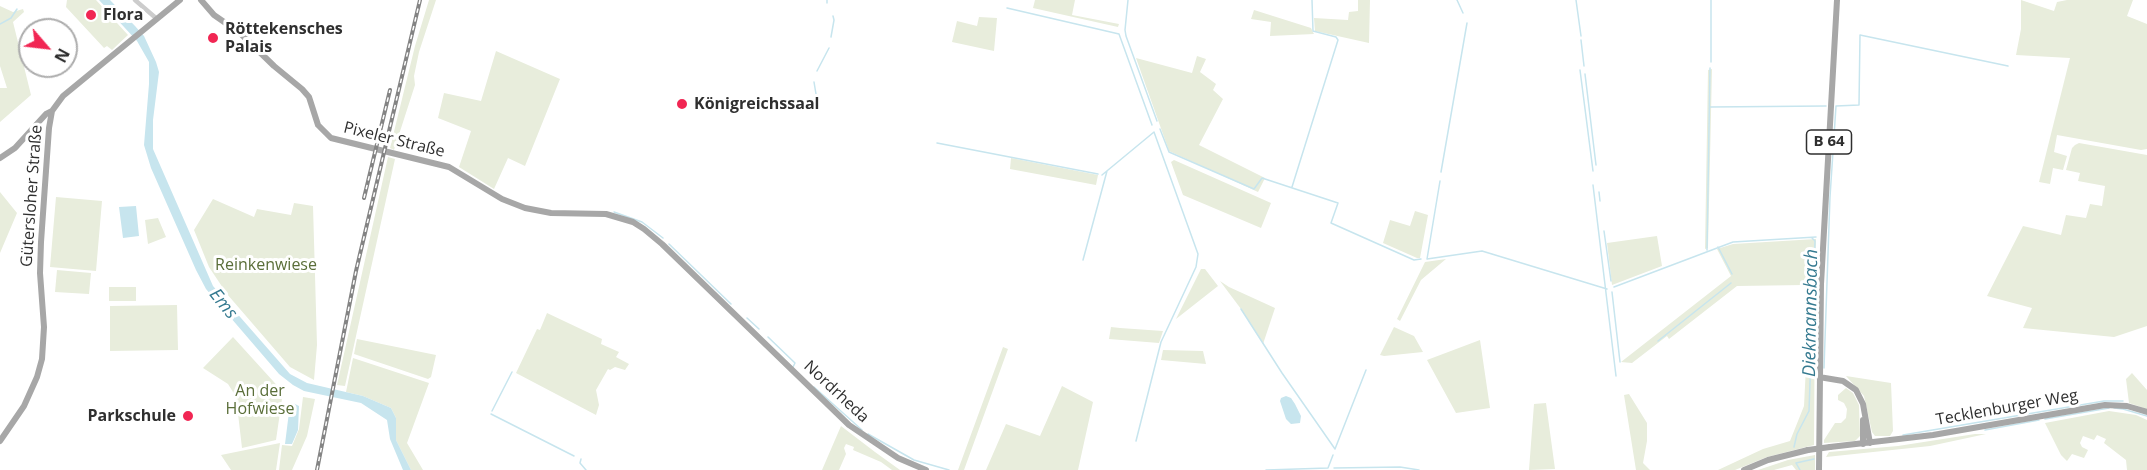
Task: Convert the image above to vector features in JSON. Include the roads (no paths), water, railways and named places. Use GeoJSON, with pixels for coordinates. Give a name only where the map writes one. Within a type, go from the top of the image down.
{"type":"FeatureCollection","features":[{"type":"Feature","properties":{"kind":"main road","name":"Gütersloher Straße"},"geometry":{"type":"LineString","coordinates":[[0,441],[24,406],[42,359],[44,335],[41,242],[52,111],[63,96],[180,0]]}},
{"type":"Feature","properties":{"kind":"main road","name":"Pixeler Straße"},"geometry":{"type":"LineString","coordinates":[[201,0],[214,15],[240,33],[302,89],[309,97],[318,125],[331,138],[449,167],[502,199],[525,208],[551,213],[606,214],[633,222],[655,238],[739,319]]}},
{"type":"Feature","properties":{"kind":"main road","name":"B 64"},"geometry":{"type":"LineString","coordinates":[[1820,470],[1821,284],[1837,0]]}},
{"type":"Feature","properties":{"kind":"main road"},"geometry":{"type":"LineString","coordinates":[[0,158],[15,148],[46,114],[52,111]]}},
{"type":"Feature","properties":{"kind":"main road","name":"Nordrheda"},"geometry":{"type":"LineString","coordinates":[[739,319],[849,424],[891,454],[926,470]]}},
{"type":"Feature","properties":{"kind":"main road"},"geometry":{"type":"LineString","coordinates":[[1744,470],[1768,460],[1808,450],[1867,443],[1862,400],[1857,390],[1843,381],[1819,380]]}},
{"type":"Feature","properties":{"kind":"main road","name":"Tecklenburger Weg"},"geometry":{"type":"LineString","coordinates":[[1867,443],[1933,435],[2104,405],[2127,406],[2147,412]]}},
{"type":"Feature","properties":{"kind":"street"},"geometry":{"type":"LineString","coordinates":[[135,0],[157,19]]}},
{"type":"Feature","properties":{"kind":"water","name":"Ems"},"geometry":{"type":"Polygon","coordinates":[[[99,0],[110,0],[135,26],[144,36],[156,62],[159,72],[153,120],[153,149],[213,286],[290,374],[307,383],[363,396],[391,408],[396,418],[396,440],[411,470],[403,470],[390,439],[387,420],[361,403],[304,391],[293,385],[279,374],[206,289],[151,168],[144,145],[149,62],[137,41],[99,0]]]}},
{"type":"Feature","properties":{"kind":"water"},"geometry":{"type":"Polygon","coordinates":[[[136,206],[139,236],[123,238],[119,207],[136,206]]]}},
{"type":"Feature","properties":{"kind":"water"},"geometry":{"type":"Polygon","coordinates":[[[1286,396],[1291,398],[1295,404],[1301,416],[1300,423],[1291,424],[1286,419],[1280,401],[1286,396]]]}},
{"type":"Feature","properties":{"kind":"water"},"geometry":{"type":"Polygon","coordinates":[[[290,404],[299,406],[298,430],[292,444],[285,444],[290,404]]]}},
{"type":"Feature","properties":{"kind":"waterway"},"geometry":{"type":"LineString","coordinates":[[1128,0],[1126,36],[1157,121]]}},
{"type":"Feature","properties":{"kind":"waterway"},"geometry":{"type":"LineString","coordinates":[[1292,187],[1338,40],[1336,37],[1313,31],[1312,0]]}},
{"type":"Feature","properties":{"kind":"waterway"},"geometry":{"type":"LineString","coordinates":[[1457,0],[1463,13]]}},
{"type":"Feature","properties":{"kind":"waterway"},"geometry":{"type":"LineString","coordinates":[[1576,0],[1581,36]]}},
{"type":"Feature","properties":{"kind":"waterway"},"geometry":{"type":"LineString","coordinates":[[1711,0],[1711,62]]}},
{"type":"Feature","properties":{"kind":"waterway"},"geometry":{"type":"LineString","coordinates":[[1007,8],[1119,34],[1152,125]]}},
{"type":"Feature","properties":{"kind":"waterway"},"geometry":{"type":"LineString","coordinates":[[0,24],[11,18],[17,9]]}},
{"type":"Feature","properties":{"kind":"waterway"},"geometry":{"type":"LineString","coordinates":[[831,37],[833,16]]}},
{"type":"Feature","properties":{"kind":"waterway"},"geometry":{"type":"LineString","coordinates":[[1441,172],[1467,23]]}},
{"type":"Feature","properties":{"kind":"waterway"},"geometry":{"type":"LineString","coordinates":[[1836,106],[1859,105],[1860,35],[2008,66]]}},
{"type":"Feature","properties":{"kind":"waterway"},"geometry":{"type":"LineString","coordinates":[[1581,40],[1584,66]]}},
{"type":"Feature","properties":{"kind":"waterway"},"geometry":{"type":"LineString","coordinates":[[817,71],[829,48]]}},
{"type":"Feature","properties":{"kind":"waterway"},"geometry":{"type":"LineString","coordinates":[[1707,250],[1710,68]]}},
{"type":"Feature","properties":{"kind":"waterway"},"geometry":{"type":"LineString","coordinates":[[1580,70],[1593,171]]}},
{"type":"Feature","properties":{"kind":"waterway"},"geometry":{"type":"LineString","coordinates":[[1585,74],[1596,165]]}},
{"type":"Feature","properties":{"kind":"waterway"},"geometry":{"type":"LineString","coordinates":[[809,106],[816,94],[814,82]]}},
{"type":"Feature","properties":{"kind":"waterway"},"geometry":{"type":"LineString","coordinates":[[1710,107],[1826,106]]}},
{"type":"Feature","properties":{"kind":"waterway"},"geometry":{"type":"LineString","coordinates":[[1824,368],[1830,197],[1836,106]]}},
{"type":"Feature","properties":{"kind":"waterway"},"geometry":{"type":"LineString","coordinates":[[1160,129],[1169,152],[1254,189],[1262,178],[1338,203],[1331,223],[1414,260],[1421,259]]}},
{"type":"Feature","properties":{"kind":"waterway"},"geometry":{"type":"LineString","coordinates":[[1102,175],[1154,132],[1198,254],[1196,267],[1161,342],[1136,441]]}},
{"type":"Feature","properties":{"kind":"waterway"},"geometry":{"type":"LineString","coordinates":[[937,143],[1098,174]]}},
{"type":"Feature","properties":{"kind":"waterway"},"geometry":{"type":"LineString","coordinates":[[1083,260],[1107,171]]}},
{"type":"Feature","properties":{"kind":"waterway","name":"Diekmannsbach"},"geometry":{"type":"LineString","coordinates":[[1440,181],[1427,259],[1482,251],[1607,289]]}},
{"type":"Feature","properties":{"kind":"waterway"},"geometry":{"type":"LineString","coordinates":[[1593,185],[1616,376]]}},
{"type":"Feature","properties":{"kind":"waterway"},"geometry":{"type":"LineString","coordinates":[[1599,192],[1600,201]]}},
{"type":"Feature","properties":{"kind":"waterway"},"geometry":{"type":"LineString","coordinates":[[614,212],[642,222],[663,238]]}},
{"type":"Feature","properties":{"kind":"waterway"},"geometry":{"type":"LineString","coordinates":[[1604,231],[1611,281]]}},
{"type":"Feature","properties":{"kind":"waterway","name":"Diekmannsbach"},"geometry":{"type":"LineString","coordinates":[[1614,287],[1733,242],[1816,237]]}},
{"type":"Feature","properties":{"kind":"waterway","name":"Diekmannsbach"},"geometry":{"type":"LineString","coordinates":[[1794,447],[1797,434],[1809,411],[1815,241],[1812,238]]}},
{"type":"Feature","properties":{"kind":"waterway"},"geometry":{"type":"LineString","coordinates":[[669,244],[731,304]]}},
{"type":"Feature","properties":{"kind":"waterway"},"geometry":{"type":"LineString","coordinates":[[1718,247],[1732,274]]}},
{"type":"Feature","properties":{"kind":"waterway"},"geometry":{"type":"LineString","coordinates":[[1658,341],[1731,283]]}},
{"type":"Feature","properties":{"kind":"waterway"},"geometry":{"type":"LineString","coordinates":[[1612,292],[1620,362]]}},
{"type":"Feature","properties":{"kind":"waterway"},"geometry":{"type":"LineString","coordinates":[[1241,309],[1335,449]]}},
{"type":"Feature","properties":{"kind":"waterway"},"geometry":{"type":"LineString","coordinates":[[747,318],[759,329]]}},
{"type":"Feature","properties":{"kind":"waterway"},"geometry":{"type":"LineString","coordinates":[[768,337],[795,363],[793,367]]}},
{"type":"Feature","properties":{"kind":"waterway"},"geometry":{"type":"LineString","coordinates":[[1335,449],[1366,370]]}},
{"type":"Feature","properties":{"kind":"waterway"},"geometry":{"type":"LineString","coordinates":[[492,411],[512,372]]}},
{"type":"Feature","properties":{"kind":"waterway"},"geometry":{"type":"LineString","coordinates":[[814,387],[862,430]]}},
{"type":"Feature","properties":{"kind":"waterway"},"geometry":{"type":"LineString","coordinates":[[1903,435],[2104,401],[2123,401]]}},
{"type":"Feature","properties":{"kind":"waterway"},"geometry":{"type":"LineString","coordinates":[[2045,419],[2109,408]]}},
{"type":"Feature","properties":{"kind":"waterway"},"geometry":{"type":"LineString","coordinates":[[2114,408],[2147,416]]}},
{"type":"Feature","properties":{"kind":"waterway"},"geometry":{"type":"LineString","coordinates":[[491,414],[574,456]]}},
{"type":"Feature","properties":{"kind":"waterway"},"geometry":{"type":"LineString","coordinates":[[1985,430],[2039,420]]}},
{"type":"Feature","properties":{"kind":"waterway"},"geometry":{"type":"LineString","coordinates":[[868,434],[914,460],[949,470]]}},
{"type":"Feature","properties":{"kind":"waterway"},"geometry":{"type":"LineString","coordinates":[[1266,470],[1328,468],[1333,455]]}},
{"type":"Feature","properties":{"kind":"waterway"},"geometry":{"type":"LineString","coordinates":[[581,459],[580,463],[586,470]]}},
{"type":"Feature","properties":{"kind":"waterway"},"geometry":{"type":"LineString","coordinates":[[1796,463],[1814,459]]}},
{"type":"Feature","properties":{"kind":"waterway","name":"Diekmannsbach"},"geometry":{"type":"LineString","coordinates":[[1796,463],[1800,470]]}},
{"type":"Feature","properties":{"kind":"waterway"},"geometry":{"type":"LineString","coordinates":[[1334,468],[1400,467],[1419,470]]}},
{"type":"Feature","properties":{"kind":"railway"},"geometry":{"type":"LineString","coordinates":[[317,470],[356,271],[420,0]]}},
{"type":"Feature","properties":{"kind":"railway"},"geometry":{"type":"LineString","coordinates":[[364,198],[390,90]]}},
{"type":"Feature","properties":{"kind":"place","name":"Flora"},"geometry":{"type":"Point","coordinates":[91,15]}},
{"type":"Feature","properties":{"kind":"place","name":"Röttekensches Palais"},"geometry":{"type":"Point","coordinates":[213,38]}},
{"type":"Feature","properties":{"kind":"place","name":"Königreichssaal"},"geometry":{"type":"Point","coordinates":[682,104]}},
{"type":"Feature","properties":{"kind":"place","name":"Parkschule"},"geometry":{"type":"Point","coordinates":[188,416]}},
{"type":"Feature","properties":{"kind":"park label","name":"Reinkenwiese"},"geometry":{"type":"Point","coordinates":[266,265]}},
{"type":"Feature","properties":{"kind":"park label","name":"An der Hofwiese"},"geometry":{"type":"Point","coordinates":[260,400]}}]}
